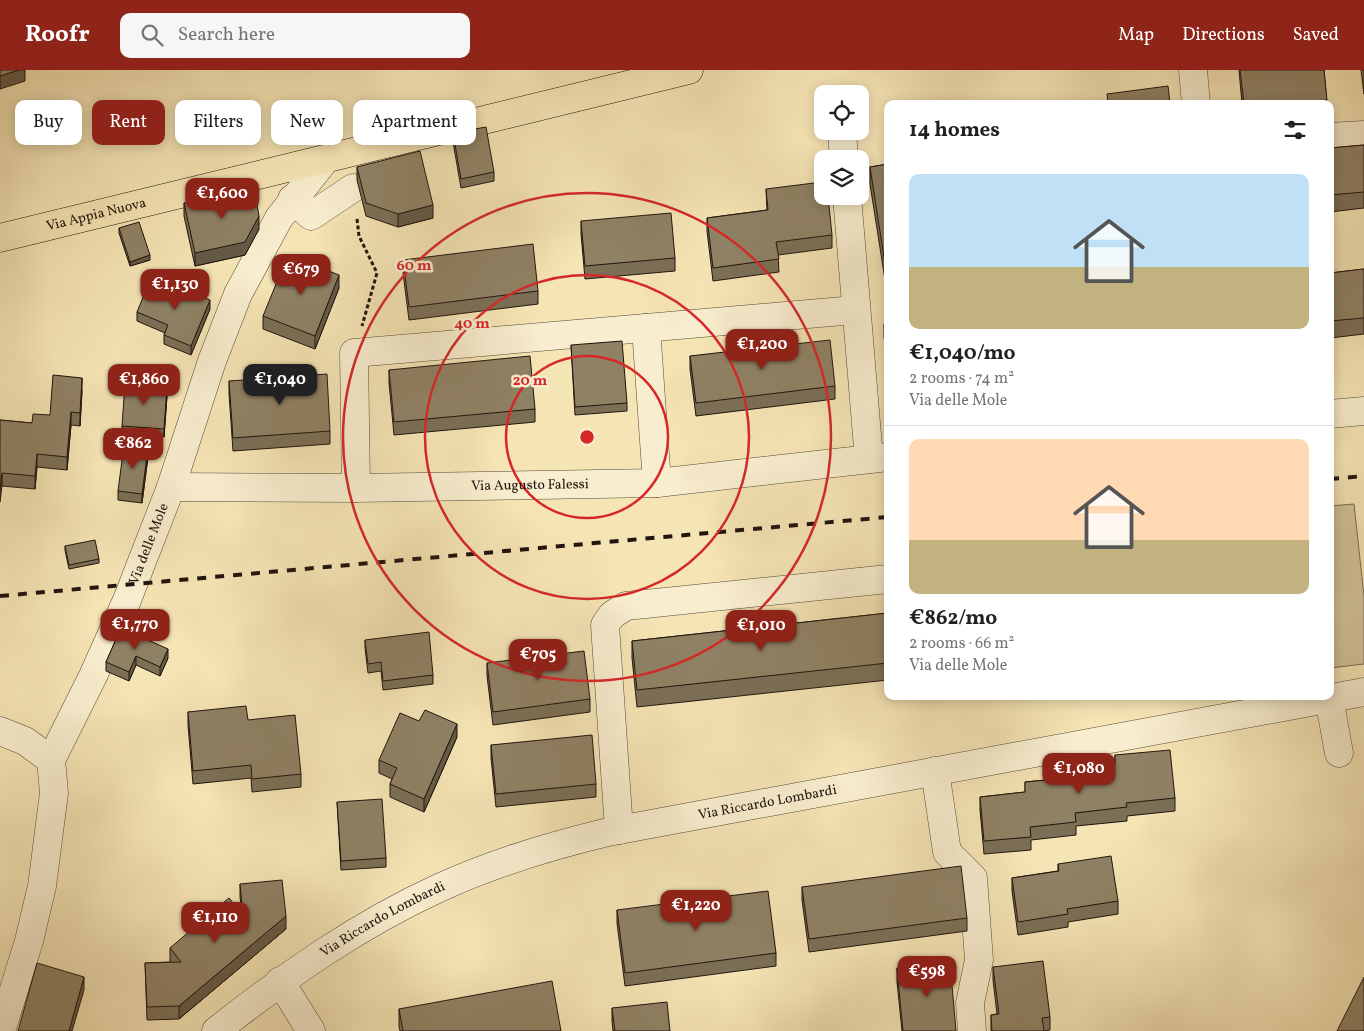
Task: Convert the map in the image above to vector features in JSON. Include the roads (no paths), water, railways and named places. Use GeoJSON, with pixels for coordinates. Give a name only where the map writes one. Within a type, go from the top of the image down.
{"type":"FeatureCollection","features":[{"type":"Feature","properties":{"kind":"main road","name":"Via Appia Nuova"},"geometry":{"type":"LineString","coordinates":[[0,238],[688,70]]}},
{"type":"Feature","properties":{"kind":"street"},"geometry":{"type":"LineString","coordinates":[[1194,70],[1196,100]]}},
{"type":"Feature","properties":{"kind":"street"},"geometry":{"type":"LineString","coordinates":[[1334,137],[1364,135]]}},
{"type":"Feature","properties":{"kind":"street","name":"Via delle Mole"},"geometry":{"type":"LineString","coordinates":[[51,760],[117,624],[171,487],[212,361],[238,294],[268,235],[292,199],[325,160]]}},
{"type":"Feature","properties":{"kind":"street"},"geometry":{"type":"LineString","coordinates":[[292,199],[311,216],[353,188]]}},
{"type":"Feature","properties":{"kind":"street"},"geometry":{"type":"LineString","coordinates":[[848,205],[855,310],[878,458]]}},
{"type":"Feature","properties":{"kind":"street"},"geometry":{"type":"LineString","coordinates":[[356,488],[354,353],[855,310]]}},
{"type":"Feature","properties":{"kind":"street"},"geometry":{"type":"LineString","coordinates":[[646,328],[657,483]]}},
{"type":"Feature","properties":{"kind":"street"},"geometry":{"type":"LineString","coordinates":[[1334,414],[1364,411]]}},
{"type":"Feature","properties":{"kind":"street","name":"Via Augusto Falessi"},"geometry":{"type":"LineString","coordinates":[[171,487],[356,488],[657,483],[878,458]]}},
{"type":"Feature","properties":{"kind":"street"},"geometry":{"type":"LineString","coordinates":[[619,830],[605,625],[612,615],[626,606],[884,579]]}},
{"type":"Feature","properties":{"kind":"street","name":"Via Riccardo Lombardi"},"geometry":{"type":"LineString","coordinates":[[1334,697],[1364,692]]}},
{"type":"Feature","properties":{"kind":"street","name":"Via Riccardo Lombardi"},"geometry":{"type":"LineString","coordinates":[[216,1031],[280,981],[345,938],[440,888],[551,846],[619,830],[1318,700]]}},
{"type":"Feature","properties":{"kind":"street"},"geometry":{"type":"LineString","coordinates":[[1329,700],[1339,753]]}},
{"type":"Feature","properties":{"kind":"street"},"geometry":{"type":"LineString","coordinates":[[0,731],[25,741],[51,760],[54,793],[42,886],[29,941],[1,1031]]}},
{"type":"Feature","properties":{"kind":"street"},"geometry":{"type":"LineString","coordinates":[[936,771],[947,852],[973,878],[979,960],[970,1003],[972,1031]]}},
{"type":"Feature","properties":{"kind":"street"},"geometry":{"type":"LineString","coordinates":[[280,981],[311,1031]]}},
{"type":"Feature","properties":{"kind":"railway"},"geometry":{"type":"LineString","coordinates":[[1334,479],[1364,476]]}},
{"type":"Feature","properties":{"kind":"railway"},"geometry":{"type":"LineString","coordinates":[[0,596],[884,517]]}}]}
